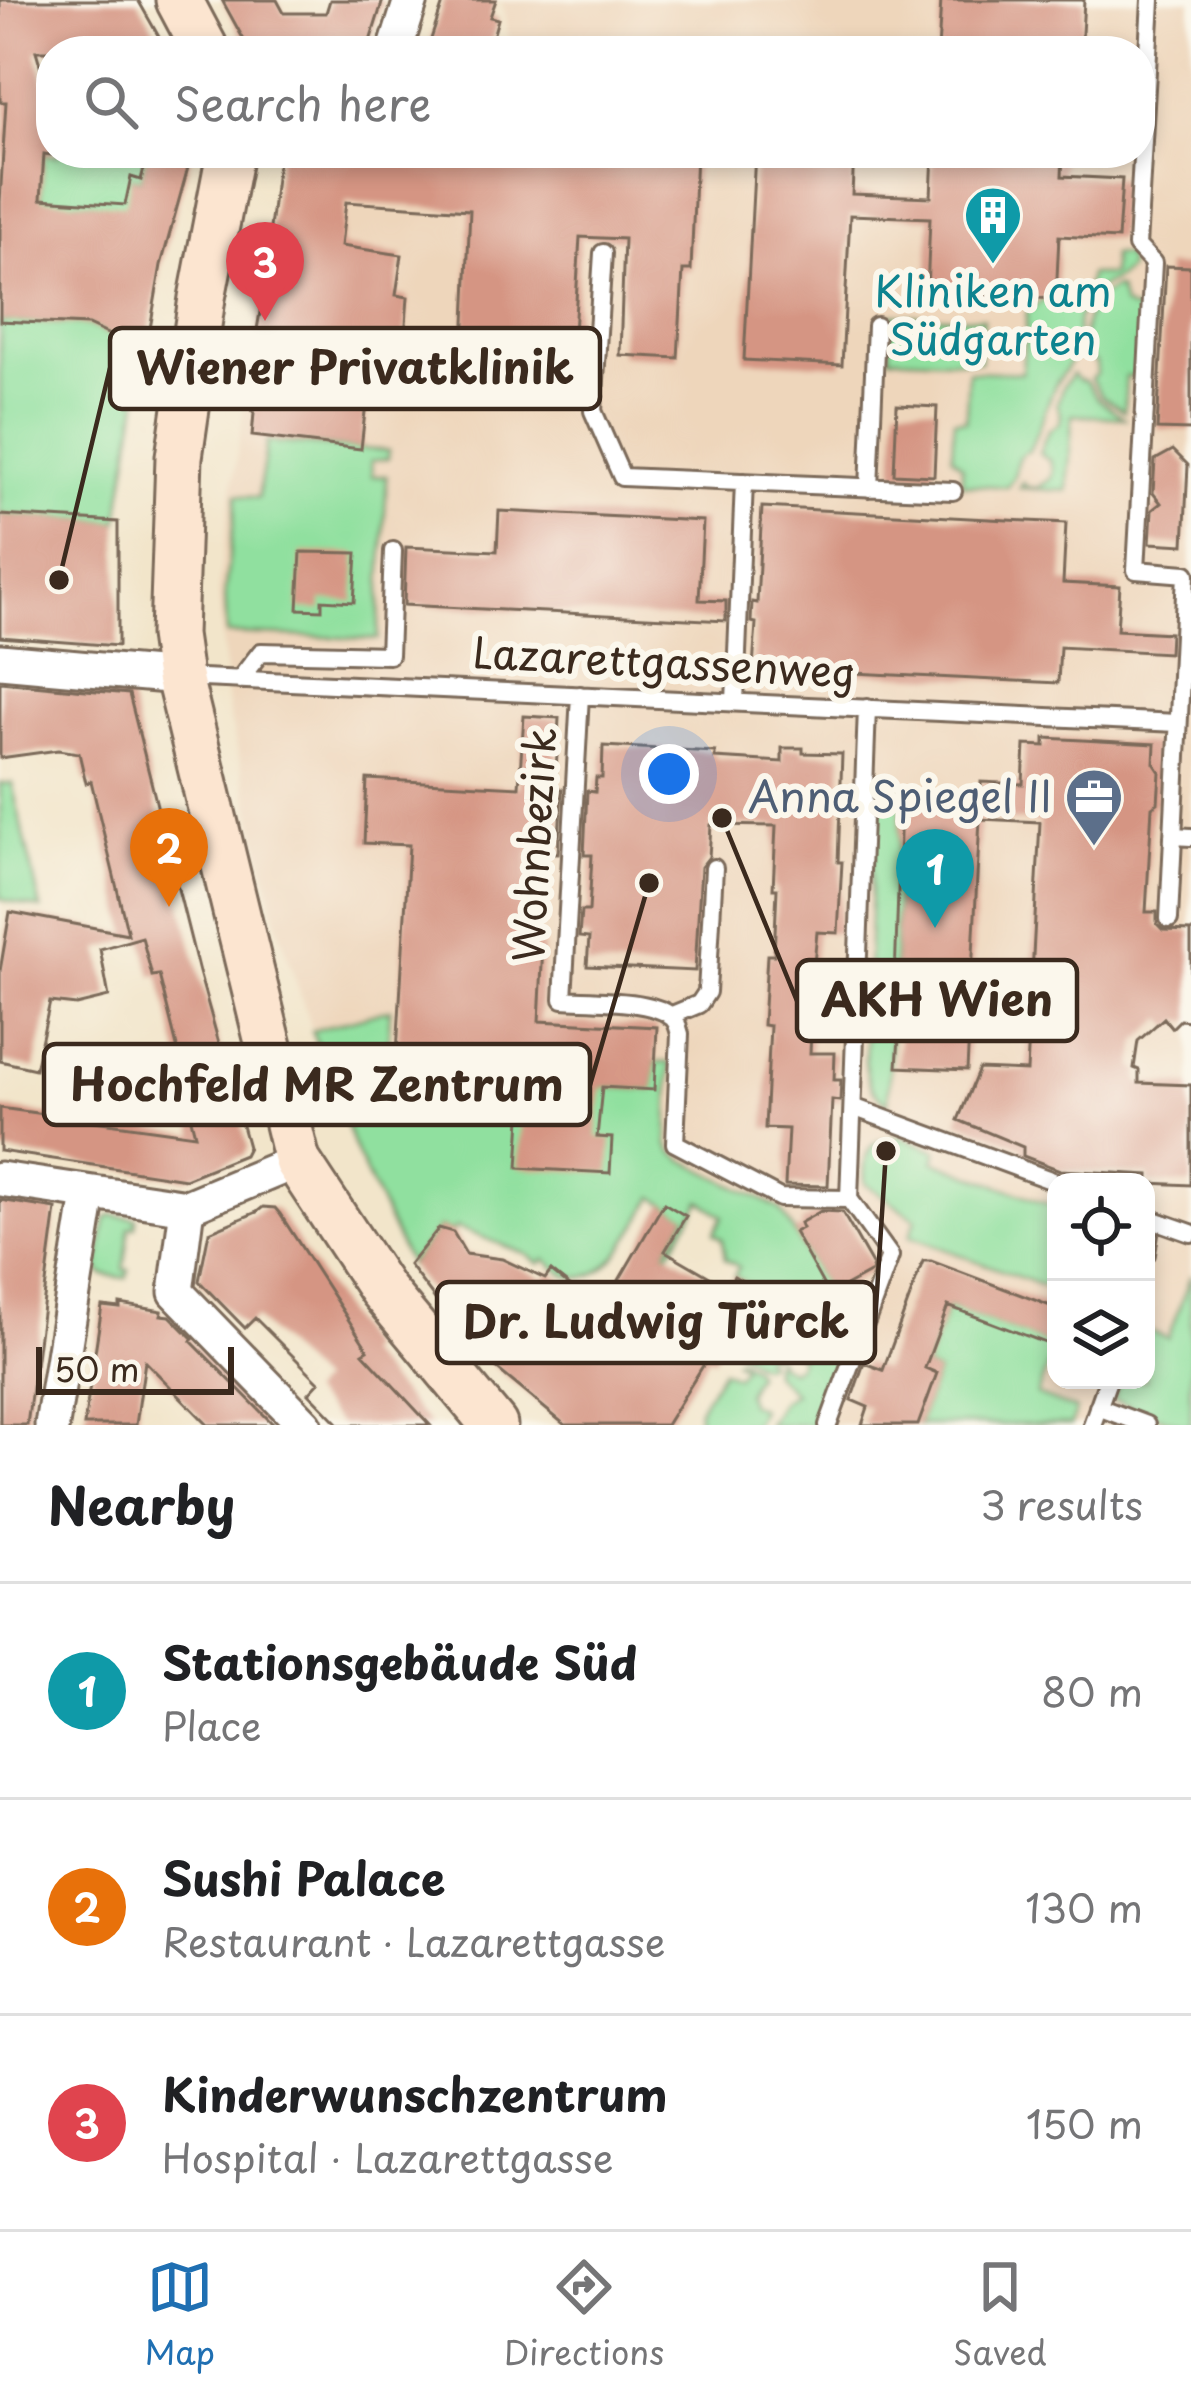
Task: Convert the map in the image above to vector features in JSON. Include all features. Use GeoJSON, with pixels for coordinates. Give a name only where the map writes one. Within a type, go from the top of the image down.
{"type":"FeatureCollection","features":[{"type":"Feature","properties":{"kind":"main road"},"geometry":{"type":"LineString","coordinates":[[179,0],[198,36]]}},
{"type":"Feature","properties":{"kind":"main road"},"geometry":{"type":"LineString","coordinates":[[227,168],[179,457],[173,635],[179,677],[297,1161],[382,1290],[494,1425]]}},
{"type":"Feature","properties":{"kind":"street"},"geometry":{"type":"LineString","coordinates":[[400,36],[411,0]]}},
{"type":"Feature","properties":{"kind":"street"},"geometry":{"type":"LineString","coordinates":[[0,661],[179,677]]}},
{"type":"Feature","properties":{"kind":"street"},"geometry":{"type":"LineString","coordinates":[[0,1179],[187,1207],[297,1161]]}},
{"type":"Feature","properties":{"kind":"street"},"geometry":{"type":"LineString","coordinates":[[52,1425],[89,1194]]}},
{"type":"Feature","properties":{"kind":"street"},"geometry":{"type":"LineString","coordinates":[[187,1207],[176,1292],[304,1425]]}},
{"type":"Feature","properties":{"kind":"lane"},"geometry":{"type":"LineString","coordinates":[[1149,36],[1151,0]]}},
{"type":"Feature","properties":{"kind":"lane"},"geometry":{"type":"LineString","coordinates":[[1141,168],[1137,246],[1153,263],[1136,570],[1186,574],[1178,723],[1182,837],[1168,920]]}},
{"type":"Feature","properties":{"kind":"lane"},"geometry":{"type":"LineString","coordinates":[[603,253],[593,411],[622,477],[953,491]]}},
{"type":"Feature","properties":{"kind":"lane"},"geometry":{"type":"LineString","coordinates":[[869,488],[876,326]]}},
{"type":"Feature","properties":{"kind":"lane"},"geometry":{"type":"LineString","coordinates":[[735,702],[744,482]]}},
{"type":"Feature","properties":{"kind":"lane"},"geometry":{"type":"LineString","coordinates":[[239,680],[261,652],[389,655],[393,551]]}},
{"type":"Feature","properties":{"kind":"lane","name":"Lazarettgassenweg"},"geometry":{"type":"LineString","coordinates":[[179,677],[1178,723]]}},
{"type":"Feature","properties":{"kind":"lane","name":"Wohnbezirk"},"geometry":{"type":"LineString","coordinates":[[580,695],[576,1001],[651,1007],[670,1016]]}},
{"type":"Feature","properties":{"kind":"lane"},"geometry":{"type":"LineString","coordinates":[[828,1425],[890,1256],[849,1199],[867,708]]}},
{"type":"Feature","properties":{"kind":"lane"},"geometry":{"type":"LineString","coordinates":[[714,868],[707,992],[699,1004],[670,1016],[680,1034],[675,1143],[780,1198],[849,1199]]}},
{"type":"Feature","properties":{"kind":"lane"},"geometry":{"type":"LineString","coordinates":[[853,1107],[960,1153],[1047,1179]]}},
{"type":"Feature","properties":{"kind":"lane"},"geometry":{"type":"LineString","coordinates":[[1155,1220],[1191,1233]]}},
{"type":"Feature","properties":{"kind":"lane"},"geometry":{"type":"LineString","coordinates":[[1095,1416],[1146,1425]]}},
{"type":"Feature","properties":{"kind":"shaded area"},"geometry":{"type":"Polygon","coordinates":[[[501,0],[1191,0],[1191,1425],[819,1425],[846,1346],[772,1204],[684,1160],[612,1261],[590,1275],[566,1275],[545,1259],[540,1264],[456,1227],[453,1232],[439,1228],[409,1265],[326,1074],[278,926],[228,710],[218,587],[277,168],[1155,168],[1155,36],[508,36],[501,0]]]}},
{"type":"Feature","properties":{"kind":"green space"},"geometry":{"type":"Polygon","coordinates":[[[43,168],[144,168],[141,180],[132,177],[132,214],[87,203],[40,206],[43,168]]]}},
{"type":"Feature","properties":{"kind":"green space"},"geometry":{"type":"Polygon","coordinates":[[[1112,255],[1127,256],[1128,270],[1084,303],[1072,358],[1053,390],[1029,451],[1019,458],[1013,479],[1007,487],[962,484],[962,466],[952,456],[954,420],[966,420],[968,371],[1022,373],[1027,312],[1041,301],[1060,300],[1061,289],[1086,290],[1089,275],[1111,275],[1112,255]]]}},
{"type":"Feature","properties":{"kind":"green space"},"geometry":{"type":"Polygon","coordinates":[[[1115,288],[1123,305],[1142,310],[1138,376],[1126,376],[1124,411],[1101,396],[1091,379],[1097,373],[1096,363],[1083,355],[1088,315],[1097,300],[1115,288]]]}},
{"type":"Feature","properties":{"kind":"green space"},"geometry":{"type":"Polygon","coordinates":[[[892,314],[983,318],[980,361],[890,357],[892,314]]]}},
{"type":"Feature","properties":{"kind":"green space"},"geometry":{"type":"Polygon","coordinates":[[[0,321],[88,325],[146,352],[118,522],[0,515],[0,321]]]}},
{"type":"Feature","properties":{"kind":"green space"},"geometry":{"type":"Polygon","coordinates":[[[1072,374],[1124,418],[1072,415],[1068,491],[1019,488],[1022,482],[1037,488],[1051,479],[1050,460],[1039,453],[1048,431],[1060,423],[1057,404],[1072,374]]]}},
{"type":"Feature","properties":{"kind":"green space"},"geometry":{"type":"Polygon","coordinates":[[[267,442],[389,451],[388,459],[371,461],[372,476],[387,476],[378,639],[227,634],[225,589],[237,495],[258,498],[267,442]]]}},
{"type":"Feature","properties":{"kind":"green space"},"geometry":{"type":"Polygon","coordinates":[[[12,783],[41,909],[0,899],[0,784],[12,783]]]}},
{"type":"Feature","properties":{"kind":"green space"},"geometry":{"type":"Polygon","coordinates":[[[877,788],[911,790],[910,805],[901,805],[888,1103],[871,1086],[865,1062],[877,788]]]}},
{"type":"Feature","properties":{"kind":"green space"},"geometry":{"type":"Polygon","coordinates":[[[390,1009],[387,1072],[653,1090],[655,1062],[670,1063],[668,1144],[672,1151],[780,1209],[845,1321],[846,1346],[819,1425],[766,1425],[781,1401],[794,1393],[773,1373],[773,1364],[777,1358],[790,1370],[800,1356],[784,1347],[789,1331],[779,1327],[774,1333],[780,1343],[772,1356],[763,1357],[768,1362],[763,1365],[725,1341],[757,1290],[734,1276],[739,1267],[725,1259],[722,1239],[714,1233],[723,1216],[701,1201],[668,1255],[664,1253],[686,1217],[654,1197],[620,1251],[596,1273],[582,1277],[568,1276],[545,1259],[540,1264],[456,1227],[453,1232],[439,1228],[409,1265],[356,1152],[312,1031],[390,1009]]]}},
{"type":"Feature","properties":{"kind":"green space"},"geometry":{"type":"Polygon","coordinates":[[[902,1137],[937,1151],[934,1161],[1047,1204],[1047,1288],[910,1236],[916,1219],[865,1183],[867,1155],[882,1140],[902,1137]]]}},
{"type":"Feature","properties":{"kind":"green space"},"geometry":{"type":"Polygon","coordinates":[[[111,1215],[136,1218],[135,1227],[130,1227],[127,1278],[103,1275],[98,1269],[106,1219],[111,1215]]]}},
{"type":"Feature","properties":{"kind":"green space"},"geometry":{"type":"Polygon","coordinates":[[[1191,1275],[1191,1425],[1113,1400],[1117,1389],[1155,1389],[1155,1333],[1168,1338],[1191,1275]]]}},
{"type":"Feature","properties":{"kind":"green space"},"geometry":{"type":"Polygon","coordinates":[[[948,1306],[1047,1343],[1047,1368],[1037,1395],[1076,1410],[1071,1425],[918,1425],[937,1373],[925,1368],[948,1306]]]}},
{"type":"Feature","properties":{"kind":"green space"},"geometry":{"type":"Polygon","coordinates":[[[735,1360],[756,1374],[746,1393],[749,1403],[760,1409],[753,1425],[698,1425],[698,1410],[722,1370],[736,1376],[743,1366],[735,1360]]]}},
{"type":"Feature","properties":{"kind":"building"},"geometry":{"type":"Polygon","coordinates":[[[0,0],[138,0],[158,36],[36,36],[36,168],[43,168],[41,199],[125,205],[131,177],[141,180],[144,168],[188,168],[161,265],[146,352],[88,325],[0,321],[6,102],[0,102],[0,0]]]}},
{"type":"Feature","properties":{"kind":"building"},"geometry":{"type":"Polygon","coordinates":[[[222,0],[277,0],[284,13],[326,13],[330,0],[383,0],[372,36],[242,36],[222,0]]]}},
{"type":"Feature","properties":{"kind":"building"},"geometry":{"type":"Polygon","coordinates":[[[444,0],[496,0],[490,17],[498,19],[493,36],[432,36],[444,0]]]}},
{"type":"Feature","properties":{"kind":"building"},"geometry":{"type":"Polygon","coordinates":[[[941,0],[1084,0],[1082,36],[939,36],[941,0]]]}},
{"type":"Feature","properties":{"kind":"building"},"geometry":{"type":"Polygon","coordinates":[[[277,168],[695,168],[691,270],[683,270],[678,358],[620,355],[624,239],[580,237],[573,349],[464,345],[470,210],[346,202],[341,246],[402,255],[396,295],[408,297],[403,364],[391,363],[389,380],[367,393],[361,449],[252,436],[254,413],[245,400],[277,168]]]}},
{"type":"Feature","properties":{"kind":"building","name":"Kliniken am Südgarten"},"geometry":{"type":"Polygon","coordinates":[[[754,168],[853,168],[852,194],[931,197],[932,168],[1062,168],[1062,176],[1122,179],[1118,239],[1059,236],[1056,299],[927,293],[930,218],[850,215],[842,365],[744,360],[754,168]]]}},
{"type":"Feature","properties":{"kind":"building"},"geometry":{"type":"Polygon","coordinates":[[[1166,266],[1191,267],[1191,430],[1157,429],[1166,266]]]}},
{"type":"Feature","properties":{"kind":"building"},"geometry":{"type":"Polygon","coordinates":[[[897,405],[937,407],[934,476],[894,474],[897,405]]]}},
{"type":"Feature","properties":{"kind":"building"},"geometry":{"type":"Polygon","coordinates":[[[1173,450],[1188,465],[1184,545],[1150,543],[1152,510],[1161,503],[1153,493],[1155,460],[1173,450]]]}},
{"type":"Feature","properties":{"kind":"building"},"geometry":{"type":"Polygon","coordinates":[[[762,507],[1066,523],[1063,583],[1120,586],[1117,630],[1170,633],[1169,653],[1060,647],[1058,683],[753,668],[756,623],[751,622],[752,602],[757,603],[762,507]]]}},
{"type":"Feature","properties":{"kind":"building"},"geometry":{"type":"Polygon","coordinates":[[[499,511],[703,521],[699,600],[726,601],[726,621],[404,605],[406,547],[497,551],[499,511]]]}},
{"type":"Feature","properties":{"kind":"building"},"geometry":{"type":"Polygon","coordinates":[[[0,515],[118,522],[118,646],[0,637],[0,515]]]}},
{"type":"Feature","properties":{"kind":"building"},"geometry":{"type":"Polygon","coordinates":[[[301,552],[357,553],[354,602],[322,600],[322,610],[298,609],[301,552]]]}},
{"type":"Feature","properties":{"kind":"building"},"geometry":{"type":"Polygon","coordinates":[[[0,682],[129,694],[248,1147],[244,1155],[185,1179],[0,1151],[0,1108],[195,1135],[159,975],[152,976],[142,937],[100,949],[109,997],[76,1005],[50,1002],[35,1069],[0,1061],[0,971],[10,912],[128,934],[91,781],[86,783],[79,753],[58,750],[0,758],[0,682]]]}},
{"type":"Feature","properties":{"kind":"building"},"geometry":{"type":"Polygon","coordinates":[[[524,716],[559,718],[558,853],[529,852],[524,945],[543,946],[539,1021],[657,1027],[654,1090],[602,1087],[597,1137],[612,1138],[610,1173],[518,1168],[523,1083],[466,1081],[466,1074],[396,1070],[409,845],[364,843],[367,779],[519,787],[524,716]]]}},
{"type":"Feature","properties":{"kind":"building"},"geometry":{"type":"Polygon","coordinates":[[[1045,738],[1155,744],[1154,763],[1160,772],[1158,803],[1152,807],[1146,912],[1157,912],[1157,924],[1163,930],[1191,931],[1191,1021],[1180,1020],[1172,1028],[1164,1018],[1138,1041],[1134,1068],[1139,1070],[1139,1083],[1191,1085],[1191,1185],[1155,1183],[1155,1173],[1060,1170],[1023,1156],[1023,1147],[958,1120],[979,1069],[1027,1071],[1040,822],[980,819],[967,1070],[897,1067],[899,1037],[893,1036],[901,805],[911,806],[911,790],[981,793],[981,782],[1023,784],[1025,745],[1045,746],[1045,738]]]}},
{"type":"Feature","properties":{"kind":"building"},"geometry":{"type":"Polygon","coordinates":[[[603,746],[715,752],[715,758],[782,762],[782,748],[842,754],[838,933],[817,932],[813,973],[826,974],[825,1010],[812,1010],[810,1053],[835,1053],[834,1080],[841,1080],[840,1101],[832,1100],[828,1186],[785,1185],[788,1129],[765,1128],[770,1026],[763,1025],[767,955],[774,955],[776,826],[711,825],[709,857],[701,867],[695,971],[587,966],[589,938],[579,937],[581,911],[589,911],[592,855],[584,855],[587,791],[595,792],[596,778],[602,778],[603,746]]]}},
{"type":"Feature","properties":{"kind":"building"},"geometry":{"type":"Polygon","coordinates":[[[0,1200],[56,1209],[27,1425],[0,1425],[0,1200]]]}},
{"type":"Feature","properties":{"kind":"building"},"geometry":{"type":"Polygon","coordinates":[[[664,1203],[686,1216],[665,1251],[727,1287],[734,1276],[757,1290],[666,1425],[565,1425],[472,1348],[409,1265],[439,1228],[453,1232],[466,1254],[502,1259],[545,1279],[551,1271],[601,1311],[664,1203]]]}},
{"type":"Feature","properties":{"kind":"building"},"geometry":{"type":"Polygon","coordinates":[[[263,1207],[275,1208],[280,1214],[368,1350],[363,1353],[430,1425],[340,1425],[309,1393],[319,1382],[255,1318],[245,1328],[199,1281],[209,1232],[263,1207]]]}},
{"type":"Feature","properties":{"kind":"building"},"geometry":{"type":"Polygon","coordinates":[[[821,1211],[842,1212],[873,1266],[871,1272],[829,1295],[794,1232],[821,1211]]]}},
{"type":"Feature","properties":{"kind":"building"},"geometry":{"type":"Polygon","coordinates":[[[923,1261],[1047,1305],[1047,1344],[948,1306],[925,1368],[937,1373],[918,1425],[862,1425],[868,1407],[851,1400],[864,1363],[883,1370],[923,1261]]]}},
{"type":"Feature","properties":{"kind":"building"},"geometry":{"type":"Polygon","coordinates":[[[120,1304],[170,1316],[274,1425],[208,1425],[145,1361],[136,1425],[84,1425],[102,1306],[120,1308],[120,1304]]]}},
{"type":"Feature","properties":{"kind":"place","name":"Kliniken am Südgarten"},"geometry":{"type":"Point","coordinates":[993,266]}},
{"type":"Feature","properties":{"kind":"place","name":"Kinderwunschzentrum"},"geometry":{"type":"Point","coordinates":[265,321]}},
{"type":"Feature","properties":{"kind":"place","name":"Wiener Privatklinik"},"geometry":{"type":"Point","coordinates":[59,580]}},
{"type":"Feature","properties":{"kind":"place","name":"AKH Wien"},"geometry":{"type":"Point","coordinates":[722,818]}},
{"type":"Feature","properties":{"kind":"place","name":"Anna Spiegel II"},"geometry":{"type":"Point","coordinates":[1094,848]}},
{"type":"Feature","properties":{"kind":"place","name":"Hochfeld MR Zentrum"},"geometry":{"type":"Point","coordinates":[649,883]}},
{"type":"Feature","properties":{"kind":"place","name":"Sushi Palace"},"geometry":{"type":"Point","coordinates":[169,907]}},
{"type":"Feature","properties":{"kind":"place","name":"Stationsgebäude Süd"},"geometry":{"type":"Point","coordinates":[935,928]}},
{"type":"Feature","properties":{"kind":"place","name":"Dr. Ludwig Türck"},"geometry":{"type":"Point","coordinates":[886,1151]}}]}
